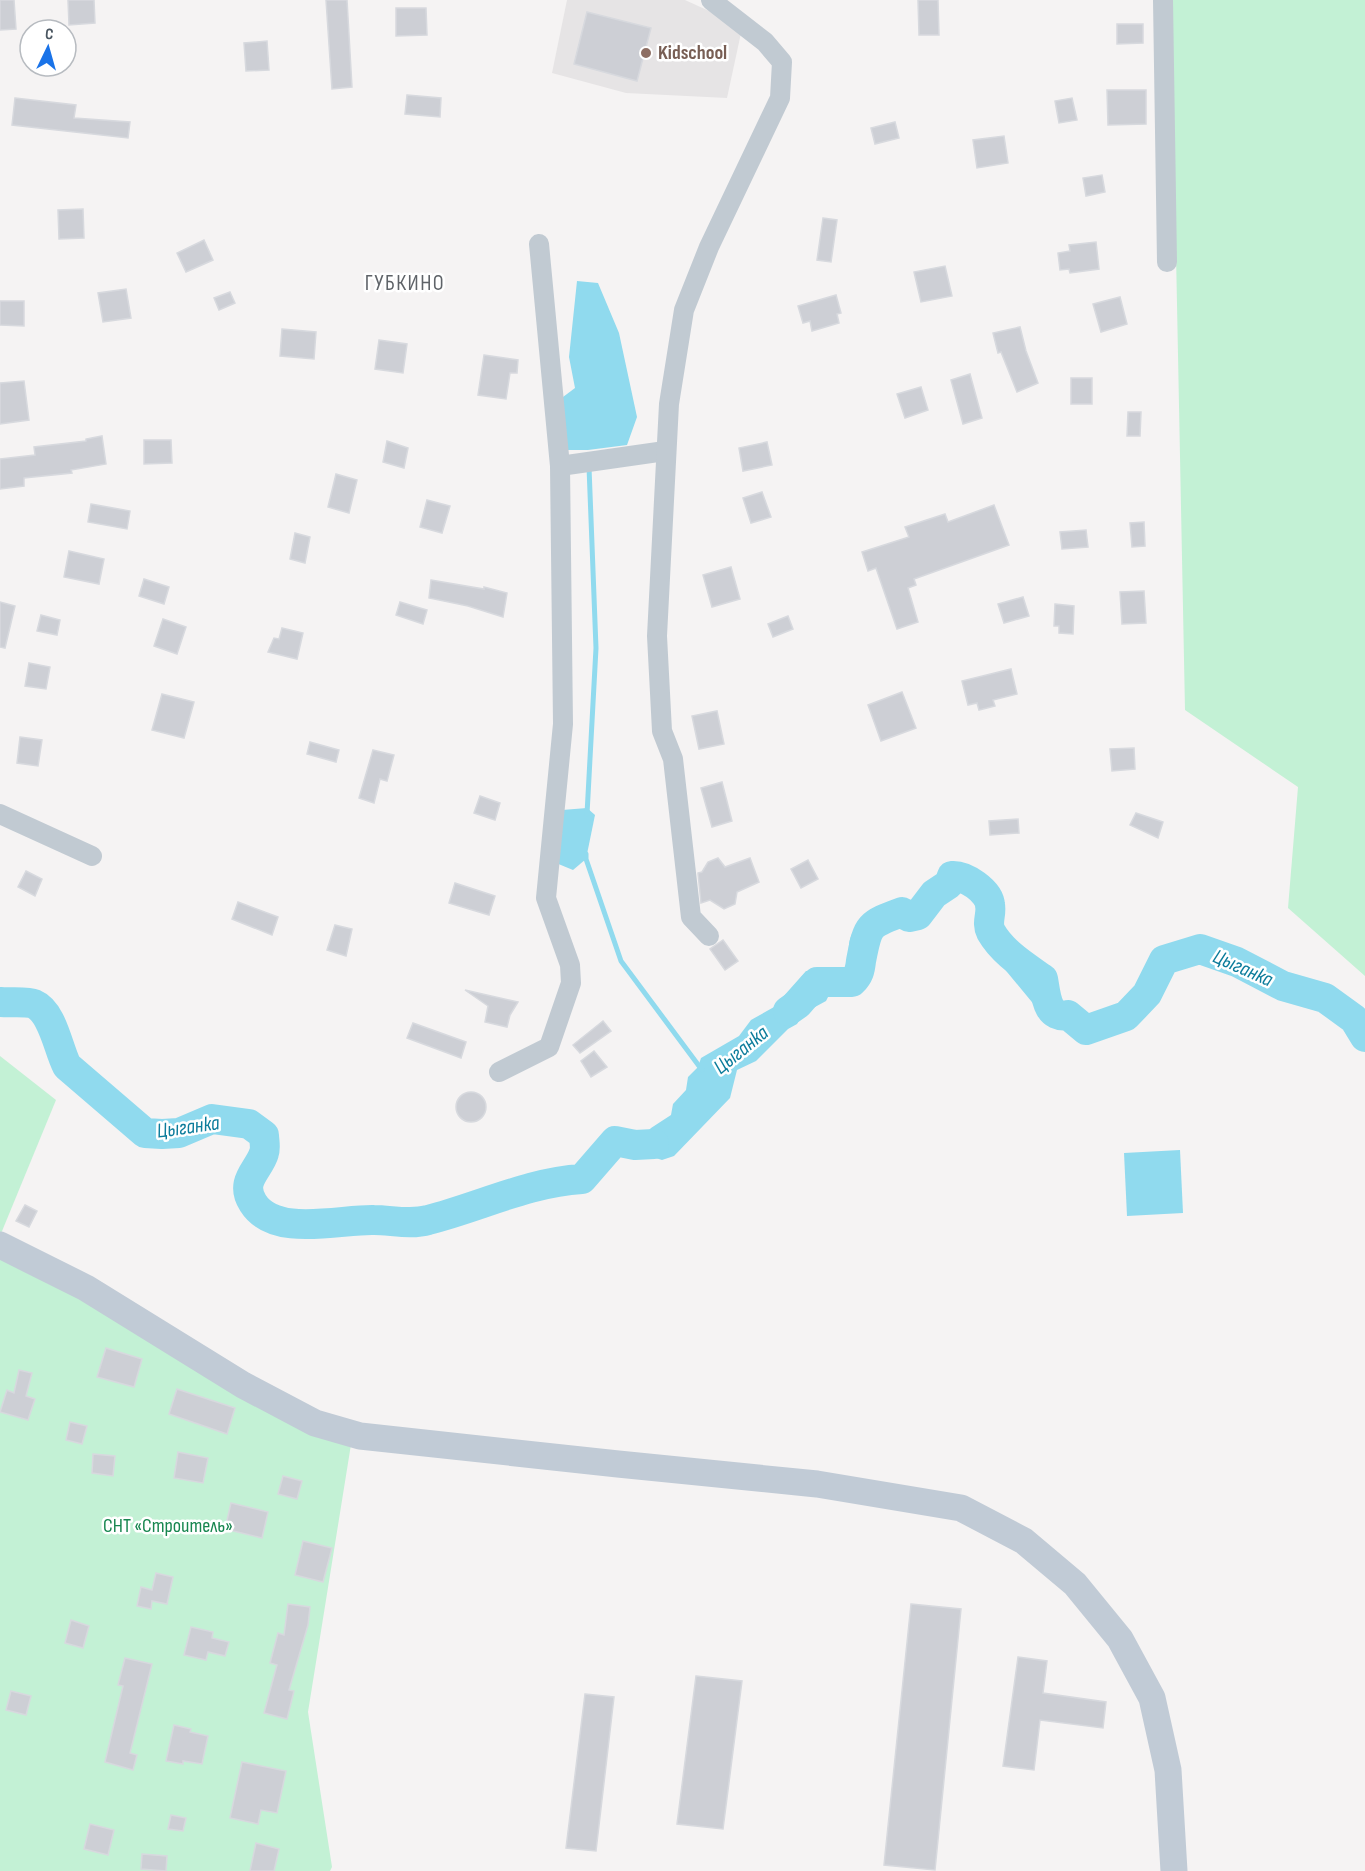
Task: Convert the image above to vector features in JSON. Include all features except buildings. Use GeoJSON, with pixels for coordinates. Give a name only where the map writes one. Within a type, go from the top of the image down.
{"type":"FeatureCollection","features":[{"type":"Feature","properties":{"kind":"street"},"geometry":{"type":"LineString","coordinates":[[709,936],[691,917],[673,759],[662,730],[657,636],[665,451],[669,404],[684,310],[709,247],[780,98],[782,62],[765,42],[711,0]]}},
{"type":"Feature","properties":{"kind":"street"},"geometry":{"type":"LineString","coordinates":[[1163,0],[1167,262]]}},
{"type":"Feature","properties":{"kind":"street"},"geometry":{"type":"LineString","coordinates":[[499,1072],[549,1047],[571,983],[570,965],[546,898],[562,724],[560,466],[539,244]]}},
{"type":"Feature","properties":{"kind":"street"},"geometry":{"type":"LineString","coordinates":[[560,466],[665,451]]}},
{"type":"Feature","properties":{"kind":"street"},"geometry":{"type":"LineString","coordinates":[[0,814],[92,856]]}},
{"type":"Feature","properties":{"kind":"street"},"geometry":{"type":"LineString","coordinates":[[0,1245],[86,1288],[243,1385],[315,1424],[360,1436],[817,1484],[961,1508],[1024,1541],[1076,1584],[1120,1639],[1152,1698],[1168,1770],[1174,1871]]}},
{"type":"Feature","properties":{"kind":"shaded area","name":"Kidschool"},"geometry":{"type":"Polygon","coordinates":[[[567,0],[685,0],[718,15],[741,33],[727,98],[626,93],[552,73],[567,0]]]}},
{"type":"Feature","properties":{"kind":"green space"},"geometry":{"type":"Polygon","coordinates":[[[1171,0],[1365,0],[1365,976],[1288,908],[1298,787],[1185,710],[1171,0]]]}},
{"type":"Feature","properties":{"kind":"green space"},"geometry":{"type":"Polygon","coordinates":[[[0,1056],[56,1100],[0,1236],[0,1056]]]}},
{"type":"Feature","properties":{"kind":"green space","name":"СНТ «Строитель»"},"geometry":{"type":"Polygon","coordinates":[[[0,1252],[353,1432],[308,1712],[332,1867],[330,1871],[0,1871],[0,1252]]]}},
{"type":"Feature","properties":{"kind":"water"},"geometry":{"type":"Polygon","coordinates":[[[577,281],[598,283],[619,333],[637,417],[627,445],[568,450],[559,400],[575,388],[569,357],[577,281]]]}},
{"type":"Feature","properties":{"kind":"water"},"geometry":{"type":"Polygon","coordinates":[[[587,808],[595,815],[586,859],[573,870],[556,863],[562,810],[587,808]]]}},
{"type":"Feature","properties":{"kind":"water"},"geometry":{"type":"Polygon","coordinates":[[[876,915],[884,928],[884,933],[868,956],[854,956],[849,951],[850,938],[860,925],[876,915]]]}},
{"type":"Feature","properties":{"kind":"water"},"geometry":{"type":"Polygon","coordinates":[[[991,932],[1023,956],[1048,981],[1059,1001],[1061,1012],[1059,1023],[1048,1019],[1036,1007],[988,949],[984,935],[991,932]]]}},
{"type":"Feature","properties":{"kind":"water"},"geometry":{"type":"Polygon","coordinates":[[[806,971],[811,971],[829,995],[826,1001],[804,1013],[797,1024],[788,1029],[756,1061],[737,1070],[730,1098],[674,1156],[662,1160],[618,1146],[615,1141],[619,1137],[637,1142],[651,1128],[671,1115],[673,1104],[686,1090],[688,1077],[698,1067],[701,1058],[739,1036],[751,1020],[774,1007],[806,971]]]}},
{"type":"Feature","properties":{"kind":"water"},"geometry":{"type":"Polygon","coordinates":[[[1180,1150],[1183,1213],[1127,1216],[1124,1153],[1180,1150]]]}},
{"type":"Feature","properties":{"kind":"waterway"},"geometry":{"type":"LineString","coordinates":[[587,814],[596,648],[589,467]]}},
{"type":"Feature","properties":{"kind":"waterway"},"geometry":{"type":"LineString","coordinates":[[586,854],[621,961],[702,1070]]}},
{"type":"Feature","properties":{"kind":"waterway","name":"Цыганка"},"geometry":{"type":"LineString","coordinates":[[788,1011],[798,1004],[817,982],[852,982],[859,972],[865,940],[871,928],[882,920],[902,912],[909,917],[918,915],[934,894],[949,884],[952,876],[957,876],[969,881],[985,894],[990,905],[991,932],[1015,959],[1043,979],[1046,998],[1051,1009],[1055,1013],[1068,1015],[1086,1030],[1126,1016],[1147,994],[1164,960],[1200,949],[1237,962],[1283,986],[1325,998],[1354,1019],[1365,1037]]}},
{"type":"Feature","properties":{"kind":"waterway","name":"Цыганка"},"geometry":{"type":"LineString","coordinates":[[0,1002],[31,1003],[41,1008],[50,1023],[67,1066],[145,1133],[179,1133],[212,1119],[249,1124],[264,1135],[264,1153],[251,1176],[248,1188],[253,1203],[263,1214],[276,1220],[309,1224],[360,1220],[421,1221],[447,1215],[523,1190],[582,1179],[615,1141],[635,1145],[654,1144]]}},
{"type":"Feature","properties":{"kind":"place","name":"Kidschool"},"geometry":{"type":"Point","coordinates":[646,53]}},
{"type":"Feature","properties":{"kind":"district","name":"ГУБКИНО"},"geometry":{"type":"Point","coordinates":[405,283]}}]}
